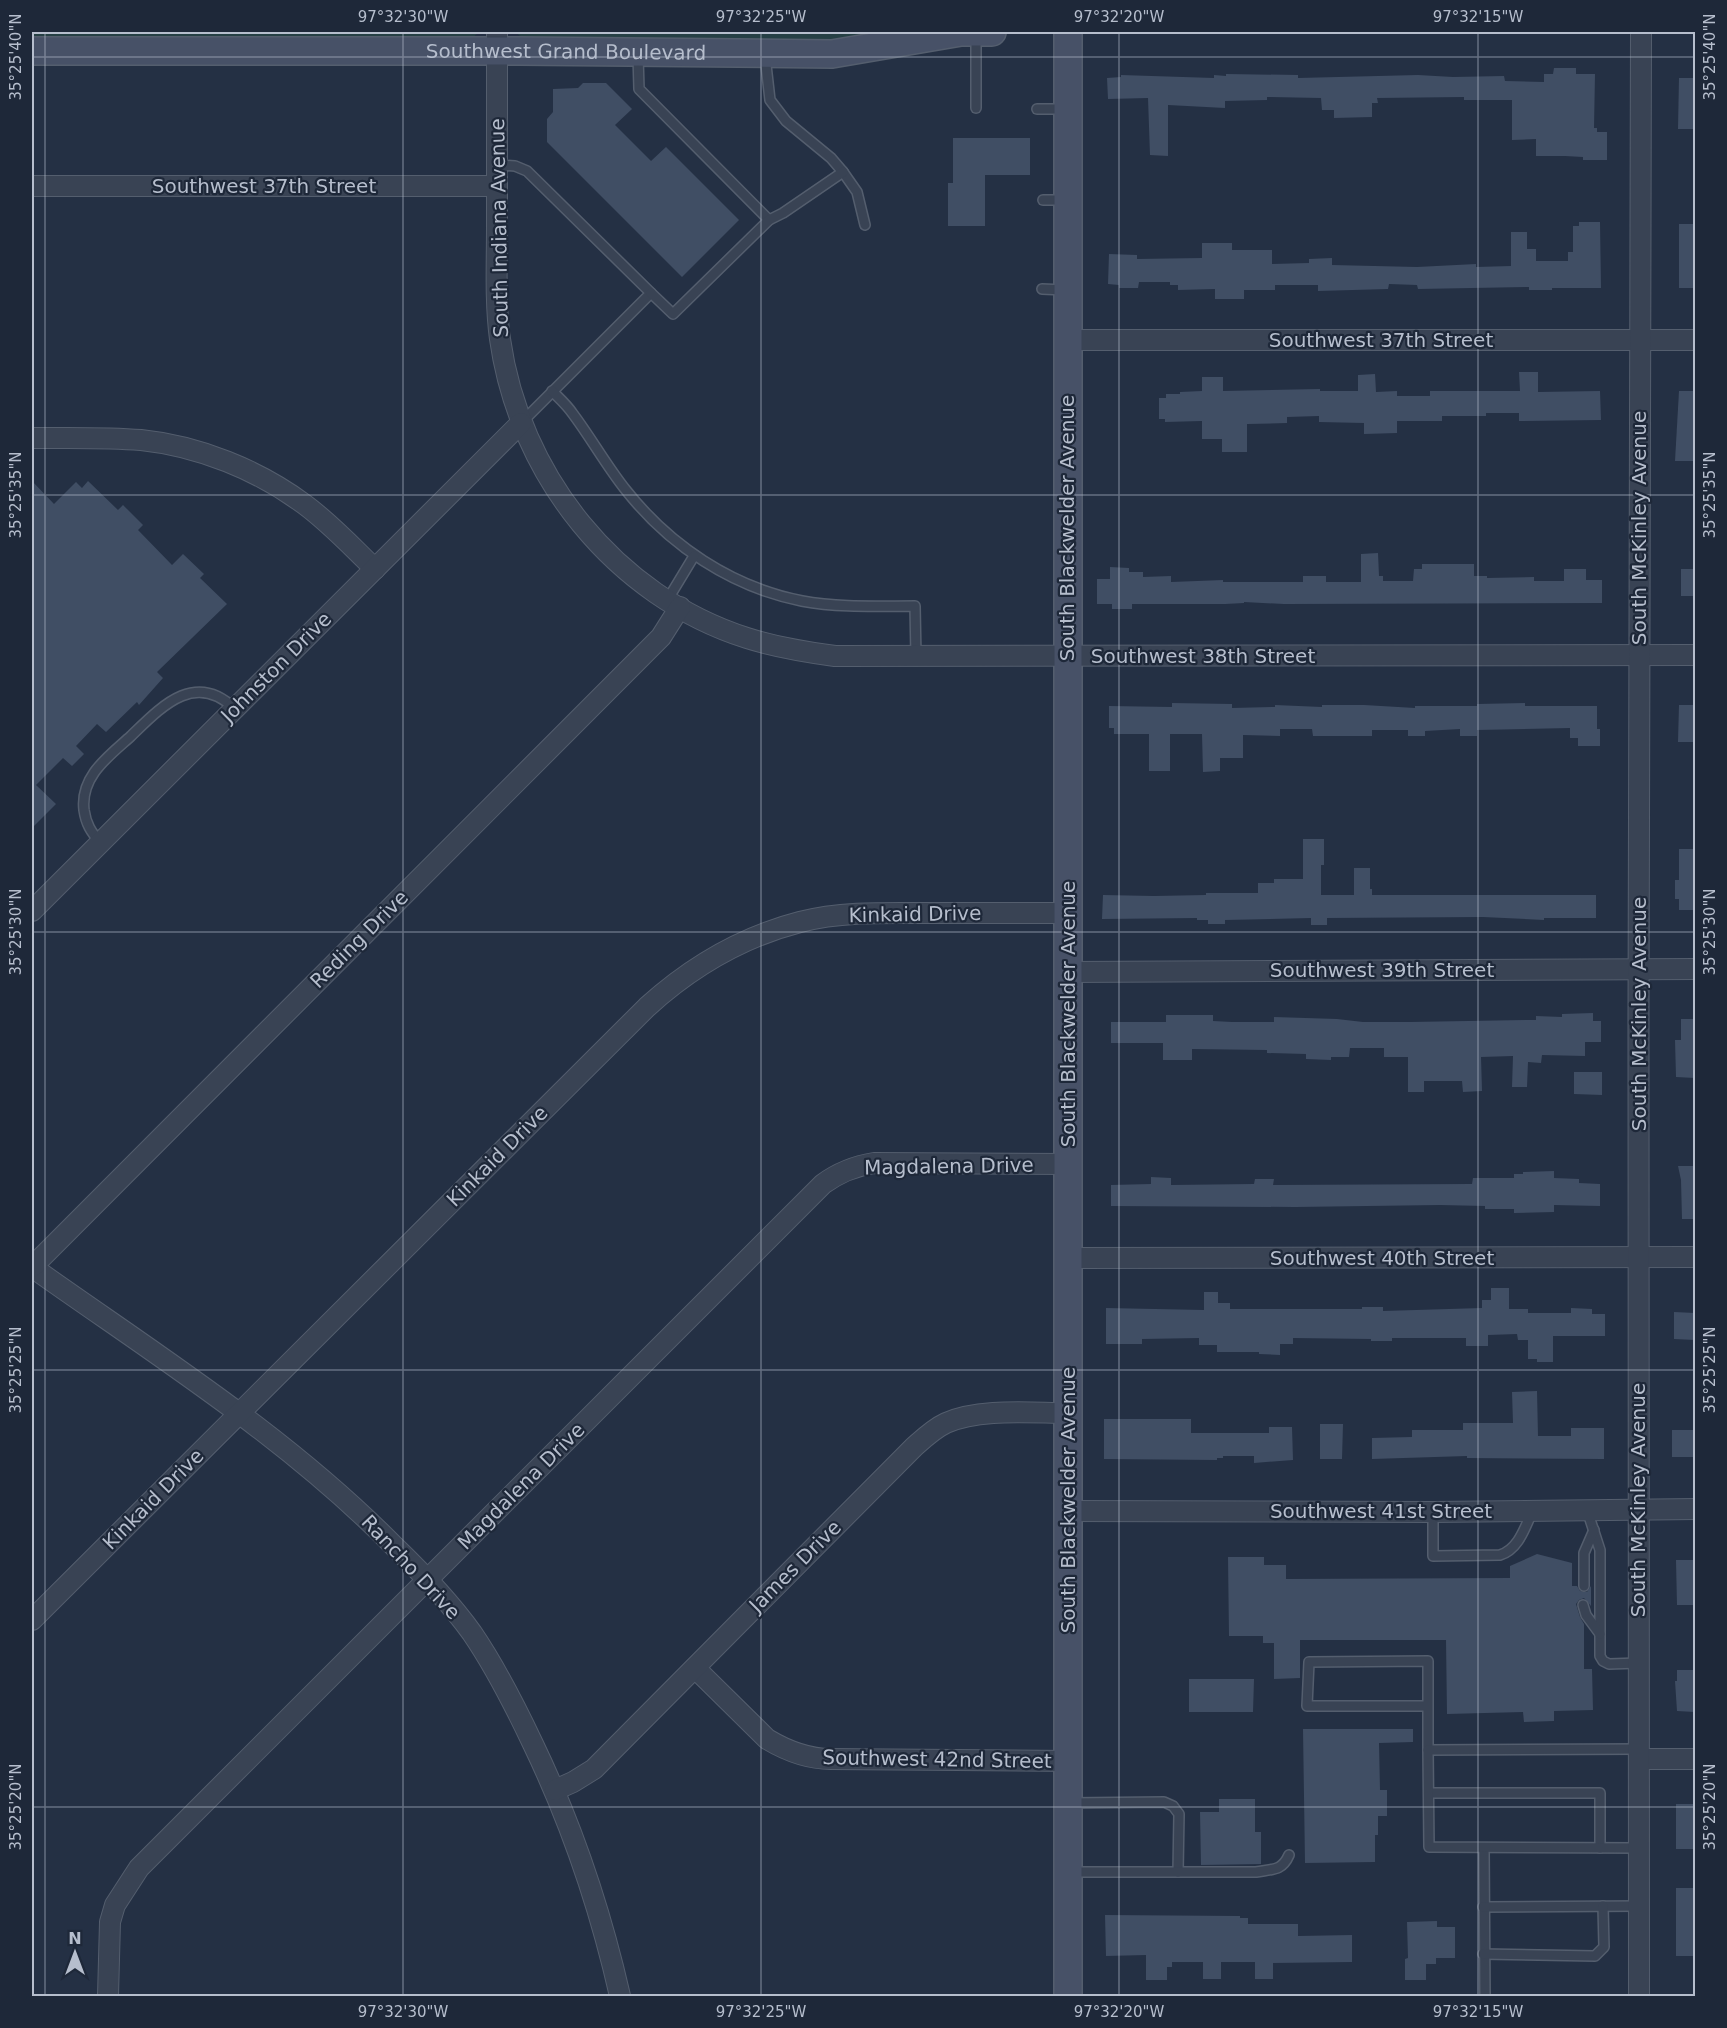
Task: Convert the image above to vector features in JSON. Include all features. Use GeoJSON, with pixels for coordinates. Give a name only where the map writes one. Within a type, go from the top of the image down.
{"type":"FeatureCollection","features":[{"type":"Feature","properties":{"kind":"street","name":"Southwest Grand Boulevard"},"geometry":{"type":"LineString","coordinates":[[32,51],[497,42],[638,52],[832,54],[961,32],[992,32]]}},
{"type":"Feature","properties":{"kind":"street","name":"South Blackwelder Avenue"},"geometry":{"type":"LineString","coordinates":[[1068,32],[1068,109],[1055,200],[1055,290],[1067,340],[1068,1996]]}},
{"type":"Feature","properties":{"kind":"street","name":"South McKinley Avenue"},"geometry":{"type":"LineString","coordinates":[[1639,1996],[1640,1754],[1637,1509],[1641,32]]}},
{"type":"Feature","properties":{"kind":"street","name":"South Indiana Avenue"},"geometry":{"type":"LineString","coordinates":[[497,42],[498,320],[510,387],[521,423]]}},
{"type":"Feature","properties":{"kind":"street","name":"Southwest 37th Street"},"geometry":{"type":"LineString","coordinates":[[32,186],[496,186]]}},
{"type":"Feature","properties":{"kind":"street","name":"Southwest 37th Street"},"geometry":{"type":"LineString","coordinates":[[1067,340],[1695,340]]}},
{"type":"Feature","properties":{"kind":"street","name":"Johnston Drive"},"geometry":{"type":"LineString","coordinates":[[32,911],[521,423]]}},
{"type":"Feature","properties":{"kind":"street","name":"Southwest 38th Street"},"geometry":{"type":"LineString","coordinates":[[521,423],[554,487],[583,527],[630,573],[674,603],[714,625],[745,638],[790,649],[835,656],[916,657],[1695,655]]}},
{"type":"Feature","properties":{"kind":"street"},"geometry":{"type":"LineString","coordinates":[[32,438],[142,440],[216,458],[257,476],[291,495],[319,516],[375,569]]}},
{"type":"Feature","properties":{"kind":"street","name":"Reding Drive"},"geometry":{"type":"LineString","coordinates":[[32,1267],[661,637],[674,603]]}},
{"type":"Feature","properties":{"kind":"street","name":"Kinkaid Drive"},"geometry":{"type":"LineString","coordinates":[[32,1620],[646,1007],[701,964],[749,939],[824,917],[881,913],[1068,913]]}},
{"type":"Feature","properties":{"kind":"street","name":"Southwest 39th Street"},"geometry":{"type":"LineString","coordinates":[[1068,972],[1695,969]]}},
{"type":"Feature","properties":{"kind":"street","name":"Magdalena Drive"},"geometry":{"type":"LineString","coordinates":[[108,1996],[110,1923],[115,1905],[139,1868],[831,1178],[851,1169],[880,1163],[1068,1164]]}},
{"type":"Feature","properties":{"kind":"street","name":"Southwest 40th Street"},"geometry":{"type":"LineString","coordinates":[[1068,1258],[1695,1257]]}},
{"type":"Feature","properties":{"kind":"street","name":"Rancho Drive"},"geometry":{"type":"LineString","coordinates":[[32,1267],[290,1452],[373,1524],[427,1580],[471,1632],[515,1707],[555,1790],[586,1871],[604,1929],[620,1996]]}},
{"type":"Feature","properties":{"kind":"street","name":"James Drive"},"geometry":{"type":"LineString","coordinates":[[555,1790],[594,1769],[913,1448],[936,1429],[966,1417],[988,1414],[1067,1413]]}},
{"type":"Feature","properties":{"kind":"street","name":"Southwest 41st Street"},"geometry":{"type":"LineString","coordinates":[[1067,1511],[1433,1512],[1695,1509]]}},
{"type":"Feature","properties":{"kind":"street","name":"Southwest 42nd Street"},"geometry":{"type":"LineString","coordinates":[[695,1668],[767,1738],[781,1747],[809,1757],[1068,1761]]}},
{"type":"Feature","properties":{"kind":"street"},"geometry":{"type":"LineString","coordinates":[[1640,1754],[1695,1759]]}},
{"type":"Feature","properties":{"kind":"lane"},"geometry":{"type":"LineString","coordinates":[[976,32],[976,108]]}},
{"type":"Feature","properties":{"kind":"lane"},"geometry":{"type":"LineString","coordinates":[[638,52],[639,89],[769,220]]}},
{"type":"Feature","properties":{"kind":"lane"},"geometry":{"type":"LineString","coordinates":[[765,53],[770,100],[786,121],[831,158],[843,172],[857,192],[865,225]]}},
{"type":"Feature","properties":{"kind":"lane"},"geometry":{"type":"LineString","coordinates":[[1037,109],[1068,109]]}},
{"type":"Feature","properties":{"kind":"lane"},"geometry":{"type":"LineString","coordinates":[[497,165],[514,166],[527,171],[673,314],[769,220],[843,172]]}},
{"type":"Feature","properties":{"kind":"lane"},"geometry":{"type":"LineString","coordinates":[[521,423],[651,293]]}},
{"type":"Feature","properties":{"kind":"lane"},"geometry":{"type":"LineString","coordinates":[[552,391],[573,412],[626,491],[652,519],[694,556],[743,583],[802,601],[839,605],[915,606],[916,657]]}},
{"type":"Feature","properties":{"kind":"lane"},"geometry":{"type":"LineString","coordinates":[[674,603],[694,556]]}},
{"type":"Feature","properties":{"kind":"lane"},"geometry":{"type":"LineString","coordinates":[[100,842],[88,827],[84,806],[86,787],[99,765],[160,708],[179,696],[188,693],[210,693],[227,701],[235,709]]}},
{"type":"Feature","properties":{"kind":"lane"},"geometry":{"type":"LineString","coordinates":[[1587,1509],[1600,1550],[1600,1656],[1609,1664],[1639,1663]]}},
{"type":"Feature","properties":{"kind":"lane"},"geometry":{"type":"LineString","coordinates":[[1433,1512],[1433,1556],[1500,1555],[1506,1553],[1518,1542],[1533,1510]]}},
{"type":"Feature","properties":{"kind":"lane"},"geometry":{"type":"LineString","coordinates":[[1584,1586],[1584,1553],[1594,1530]]}},
{"type":"Feature","properties":{"kind":"lane"},"geometry":{"type":"LineString","coordinates":[[1583,1605],[1586,1615],[1600,1634]]}},
{"type":"Feature","properties":{"kind":"lane"},"geometry":{"type":"LineString","coordinates":[[1428,1706],[1307,1706],[1310,1662],[1428,1661],[1429,1847],[1639,1848]]}},
{"type":"Feature","properties":{"kind":"lane"},"geometry":{"type":"LineString","coordinates":[[1428,1750],[1640,1754]]}},
{"type":"Feature","properties":{"kind":"lane"},"geometry":{"type":"LineString","coordinates":[[1429,1793],[1600,1793],[1600,1848]]}},
{"type":"Feature","properties":{"kind":"lane"},"geometry":{"type":"LineString","coordinates":[[1068,1803],[1164,1803],[1173,1806],[1179,1814],[1179,1872]]}},
{"type":"Feature","properties":{"kind":"lane"},"geometry":{"type":"LineString","coordinates":[[1484,1848],[1485,1996]]}},
{"type":"Feature","properties":{"kind":"lane"},"geometry":{"type":"LineString","coordinates":[[1068,1872],[1256,1872],[1278,1869],[1285,1864],[1289,1855]]}},
{"type":"Feature","properties":{"kind":"lane"},"geometry":{"type":"LineString","coordinates":[[1483,1954],[1595,1956],[1604,1947],[1603,1906]]}},
{"type":"Feature","properties":{"kind":"lane"},"geometry":{"type":"LineString","coordinates":[[1483,1907],[1639,1906]]}},
{"type":"Feature","properties":{"kind":"green space"},"geometry":{"type":"Polygon","coordinates":[[[32,32],[479,32],[470,40],[32,43],[32,32]]]}},
{"type":"Feature","properties":{"kind":"green space"},"geometry":{"type":"Polygon","coordinates":[[[515,32],[914,32],[826,45],[524,39],[515,32]]]}},
{"type":"Feature","properties":{"kind":"building"},"geometry":{"type":"Polygon","coordinates":[[[1554,68],[1576,68],[1576,74],[1595,74],[1594,128],[1597,128],[1597,132],[1607,132],[1607,160],[1536,156],[1536,139],[1512,140],[1512,100],[1464,100],[1464,97],[1377,98],[1378,103],[1372,103],[1372,117],[1334,118],[1334,110],[1322,110],[1321,98],[1267,97],[1267,100],[1225,101],[1225,108],[1168,105],[1168,156],[1150,155],[1148,98],[1108,99],[1107,78],[1121,77],[1121,75],[1214,78],[1214,75],[1226,76],[1226,74],[1298,75],[1298,78],[1418,75],[1504,76],[1505,81],[1544,82],[1544,74],[1553,74],[1554,68]]]}},
{"type":"Feature","properties":{"kind":"building"},"geometry":{"type":"Polygon","coordinates":[[[1679,78],[1695,78],[1695,129],[1678,129],[1679,78]]]}},
{"type":"Feature","properties":{"kind":"building"},"geometry":{"type":"Polygon","coordinates":[[[583,83],[606,83],[632,109],[615,125],[651,161],[666,147],[739,220],[682,277],[547,142],[547,119],[553,112],[553,89],[578,88],[583,83]]]}},
{"type":"Feature","properties":{"kind":"building"},"geometry":{"type":"Polygon","coordinates":[[[953,138],[1030,138],[1030,175],[985,175],[985,226],[948,226],[948,183],[953,183],[953,138]]]}},
{"type":"Feature","properties":{"kind":"building"},"geometry":{"type":"Polygon","coordinates":[[[1579,222],[1600,222],[1601,288],[1418,289],[1417,285],[1389,284],[1388,289],[1318,291],[1318,285],[1275,285],[1275,290],[1244,290],[1244,299],[1215,299],[1215,289],[1178,290],[1178,285],[1170,285],[1170,282],[1139,282],[1138,288],[1119,288],[1119,285],[1108,284],[1109,254],[1137,255],[1137,259],[1202,258],[1202,243],[1232,243],[1232,250],[1272,250],[1272,264],[1309,263],[1309,259],[1332,258],[1332,265],[1417,267],[1476,264],[1476,267],[1511,266],[1511,232],[1527,232],[1527,249],[1536,249],[1536,261],[1568,261],[1568,252],[1573,252],[1573,226],[1579,226],[1579,222]]]}},
{"type":"Feature","properties":{"kind":"building"},"geometry":{"type":"Polygon","coordinates":[[[1679,224],[1695,224],[1695,288],[1679,288],[1679,224]]]}},
{"type":"Feature","properties":{"kind":"building"},"geometry":{"type":"Polygon","coordinates":[[[1519,372],[1538,372],[1538,392],[1600,391],[1601,420],[1519,421],[1519,413],[1486,413],[1486,416],[1442,416],[1442,421],[1397,421],[1397,433],[1364,434],[1364,423],[1319,422],[1319,416],[1287,417],[1287,423],[1247,424],[1247,452],[1222,452],[1222,439],[1202,439],[1202,421],[1165,422],[1165,419],[1159,419],[1159,398],[1166,398],[1166,394],[1202,391],[1202,377],[1223,377],[1223,391],[1320,389],[1320,391],[1358,391],[1358,375],[1375,374],[1376,392],[1397,391],[1397,396],[1430,396],[1430,391],[1520,391],[1519,372]]]}},
{"type":"Feature","properties":{"kind":"building"},"geometry":{"type":"Polygon","coordinates":[[[1679,391],[1695,391],[1695,461],[1675,461],[1679,391]]]}},
{"type":"Feature","properties":{"kind":"building"},"geometry":{"type":"Polygon","coordinates":[[[32,481],[54,504],[76,482],[82,488],[88,481],[118,510],[123,505],[143,525],[138,530],[172,565],[183,554],[204,574],[200,578],[227,604],[157,672],[163,678],[139,705],[137,702],[106,732],[97,724],[76,746],[84,754],[72,766],[63,758],[36,785],[56,804],[32,828],[32,481]]]}},
{"type":"Feature","properties":{"kind":"building"},"geometry":{"type":"Polygon","coordinates":[[[1378,553],[1379,576],[1383,576],[1383,581],[1413,581],[1414,569],[1422,569],[1422,564],[1474,564],[1474,576],[1534,577],[1534,581],[1564,581],[1564,569],[1586,569],[1586,580],[1602,580],[1602,603],[1284,604],[1244,602],[1132,604],[1132,609],[1112,609],[1112,604],[1097,604],[1097,579],[1110,579],[1110,567],[1129,568],[1129,572],[1143,572],[1143,577],[1171,576],[1171,582],[1223,580],[1223,582],[1303,582],[1303,576],[1326,576],[1326,582],[1361,582],[1361,554],[1378,553]]]}},
{"type":"Feature","properties":{"kind":"building"},"geometry":{"type":"Polygon","coordinates":[[[1681,569],[1695,569],[1695,596],[1681,596],[1681,569]]]}},
{"type":"Feature","properties":{"kind":"building"},"geometry":{"type":"Polygon","coordinates":[[[1172,703],[1232,704],[1232,708],[1275,707],[1275,705],[1322,707],[1322,705],[1364,705],[1415,708],[1415,706],[1525,703],[1525,706],[1597,706],[1600,746],[1578,746],[1578,738],[1570,738],[1570,728],[1477,730],[1477,736],[1460,736],[1460,729],[1425,731],[1425,736],[1408,736],[1408,730],[1372,730],[1372,736],[1313,736],[1312,729],[1280,729],[1280,736],[1243,735],[1243,758],[1220,758],[1220,771],[1203,772],[1202,734],[1170,734],[1170,771],[1149,771],[1149,734],[1114,734],[1114,728],[1109,728],[1109,706],[1172,707],[1172,703]]]}},
{"type":"Feature","properties":{"kind":"building"},"geometry":{"type":"Polygon","coordinates":[[[1679,705],[1695,705],[1695,742],[1678,742],[1679,705]]]}},
{"type":"Feature","properties":{"kind":"building"},"geometry":{"type":"Polygon","coordinates":[[[1303,839],[1324,839],[1321,895],[1354,895],[1354,868],[1370,868],[1372,895],[1596,895],[1596,918],[1544,918],[1544,920],[1483,917],[1327,918],[1327,925],[1311,925],[1311,918],[1225,920],[1225,924],[1208,924],[1208,920],[1197,920],[1197,918],[1102,919],[1103,895],[1258,893],[1258,883],[1274,883],[1274,879],[1303,879],[1303,839]]]}},
{"type":"Feature","properties":{"kind":"building"},"geometry":{"type":"Polygon","coordinates":[[[1679,849],[1695,849],[1695,910],[1679,910],[1679,899],[1675,899],[1675,880],[1679,880],[1679,849]]]}},
{"type":"Feature","properties":{"kind":"building"},"geometry":{"type":"Polygon","coordinates":[[[1593,1013],[1593,1021],[1601,1021],[1601,1042],[1585,1042],[1585,1056],[1542,1055],[1541,1063],[1528,1062],[1527,1087],[1512,1087],[1513,1056],[1481,1057],[1482,1091],[1463,1092],[1462,1081],[1424,1081],[1424,1092],[1408,1092],[1408,1057],[1384,1057],[1384,1048],[1350,1048],[1349,1057],[1331,1057],[1331,1060],[1306,1059],[1306,1054],[1267,1053],[1267,1050],[1192,1049],[1192,1060],[1163,1060],[1163,1043],[1111,1043],[1111,1022],[1166,1022],[1166,1015],[1213,1015],[1213,1021],[1232,1022],[1274,1022],[1274,1017],[1410,1022],[1536,1020],[1536,1016],[1562,1017],[1562,1014],[1593,1013]]]}},
{"type":"Feature","properties":{"kind":"building"},"geometry":{"type":"Polygon","coordinates":[[[1681,1019],[1695,1019],[1695,1078],[1676,1077],[1675,1040],[1681,1040],[1681,1019]]]}},
{"type":"Feature","properties":{"kind":"building"},"geometry":{"type":"Polygon","coordinates":[[[1574,1072],[1602,1072],[1602,1095],[1574,1094],[1574,1072]]]}},
{"type":"Feature","properties":{"kind":"building"},"geometry":{"type":"Polygon","coordinates":[[[1678,1166],[1695,1166],[1695,1219],[1682,1219],[1681,1180],[1678,1166]]]}},
{"type":"Feature","properties":{"kind":"building"},"geometry":{"type":"Polygon","coordinates":[[[1554,1171],[1554,1178],[1579,1179],[1579,1183],[1600,1184],[1600,1206],[1554,1205],[1554,1212],[1514,1213],[1514,1209],[1440,1205],[1111,1206],[1111,1185],[1151,1184],[1151,1177],[1171,1178],[1171,1185],[1254,1184],[1255,1179],[1274,1179],[1273,1185],[1472,1184],[1473,1178],[1514,1178],[1514,1174],[1523,1174],[1523,1172],[1554,1171]]]}},
{"type":"Feature","properties":{"kind":"building"},"geometry":{"type":"Polygon","coordinates":[[[1491,1288],[1509,1288],[1509,1309],[1528,1309],[1528,1313],[1571,1313],[1571,1308],[1592,1309],[1592,1314],[1605,1314],[1605,1336],[1553,1336],[1553,1362],[1537,1362],[1537,1359],[1528,1359],[1528,1340],[1518,1340],[1517,1334],[1488,1335],[1488,1346],[1466,1346],[1466,1338],[1392,1338],[1392,1341],[1371,1341],[1371,1339],[1293,1338],[1293,1344],[1280,1344],[1280,1355],[1259,1354],[1259,1352],[1217,1352],[1217,1345],[1199,1345],[1199,1338],[1142,1339],[1142,1344],[1106,1344],[1106,1308],[1204,1310],[1204,1292],[1218,1292],[1218,1303],[1230,1303],[1230,1309],[1383,1307],[1383,1311],[1482,1308],[1482,1300],[1491,1300],[1491,1288]]]}},
{"type":"Feature","properties":{"kind":"building"},"geometry":{"type":"Polygon","coordinates":[[[1674,1312],[1695,1313],[1695,1340],[1674,1339],[1674,1312]]]}},
{"type":"Feature","properties":{"kind":"building"},"geometry":{"type":"Polygon","coordinates":[[[1537,1391],[1538,1436],[1571,1436],[1571,1428],[1604,1428],[1604,1459],[1467,1458],[1467,1456],[1372,1459],[1372,1438],[1412,1437],[1412,1430],[1463,1430],[1463,1423],[1513,1423],[1512,1392],[1537,1391]]]}},
{"type":"Feature","properties":{"kind":"building"},"geometry":{"type":"Polygon","coordinates":[[[1104,1419],[1191,1419],[1191,1433],[1269,1433],[1269,1427],[1292,1427],[1293,1460],[1254,1463],[1254,1456],[1223,1456],[1217,1460],[1104,1459],[1104,1419]]]}},
{"type":"Feature","properties":{"kind":"building"},"geometry":{"type":"Polygon","coordinates":[[[1320,1424],[1343,1424],[1342,1459],[1320,1459],[1320,1424]]]}},
{"type":"Feature","properties":{"kind":"building"},"geometry":{"type":"Polygon","coordinates":[[[1672,1430],[1695,1430],[1695,1455],[1693,1457],[1672,1457],[1672,1430]]]}},
{"type":"Feature","properties":{"kind":"building"},"geometry":{"type":"Polygon","coordinates":[[[1537,1554],[1572,1563],[1572,1586],[1577,1586],[1580,1591],[1587,1592],[1591,1586],[1591,1606],[1584,1598],[1576,1604],[1584,1624],[1584,1669],[1592,1669],[1593,1710],[1554,1711],[1554,1721],[1524,1722],[1523,1712],[1447,1714],[1446,1640],[1300,1640],[1300,1678],[1274,1679],[1274,1643],[1263,1643],[1263,1636],[1229,1636],[1228,1557],[1264,1557],[1264,1565],[1286,1565],[1286,1579],[1510,1578],[1510,1566],[1537,1554]]]}},
{"type":"Feature","properties":{"kind":"building"},"geometry":{"type":"Polygon","coordinates":[[[1676,1560],[1695,1560],[1695,1605],[1677,1605],[1676,1560]]]}},
{"type":"Feature","properties":{"kind":"building"},"geometry":{"type":"Polygon","coordinates":[[[1677,1670],[1695,1670],[1695,1712],[1677,1711],[1675,1681],[1677,1681],[1677,1670]]]}},
{"type":"Feature","properties":{"kind":"building"},"geometry":{"type":"Polygon","coordinates":[[[1189,1679],[1254,1679],[1253,1712],[1189,1712],[1189,1679]]]}},
{"type":"Feature","properties":{"kind":"building"},"geometry":{"type":"Polygon","coordinates":[[[1303,1729],[1413,1729],[1413,1742],[1379,1743],[1380,1790],[1387,1790],[1387,1816],[1378,1816],[1375,1862],[1305,1863],[1303,1729]]]}},
{"type":"Feature","properties":{"kind":"building"},"geometry":{"type":"Polygon","coordinates":[[[1219,1799],[1255,1799],[1255,1832],[1261,1832],[1261,1864],[1201,1865],[1200,1812],[1219,1812],[1219,1799]]]}},
{"type":"Feature","properties":{"kind":"building"},"geometry":{"type":"Polygon","coordinates":[[[1676,1804],[1695,1804],[1695,1849],[1676,1849],[1676,1804]]]}},
{"type":"Feature","properties":{"kind":"building"},"geometry":{"type":"Polygon","coordinates":[[[1676,1888],[1695,1888],[1695,1956],[1676,1956],[1676,1888]]]}},
{"type":"Feature","properties":{"kind":"building"},"geometry":{"type":"Polygon","coordinates":[[[1105,1915],[1240,1916],[1240,1918],[1248,1918],[1248,1924],[1298,1924],[1298,1936],[1352,1935],[1352,1962],[1273,1963],[1273,1979],[1255,1979],[1255,1962],[1221,1962],[1221,1979],[1203,1979],[1203,1962],[1172,1962],[1172,1967],[1167,1967],[1167,1980],[1146,1980],[1146,1955],[1106,1956],[1105,1915]]]}},
{"type":"Feature","properties":{"kind":"building"},"geometry":{"type":"Polygon","coordinates":[[[1437,1921],[1437,1927],[1455,1927],[1455,1958],[1436,1958],[1436,1964],[1426,1964],[1426,1980],[1405,1980],[1405,1959],[1408,1958],[1407,1922],[1437,1921]]]}}]}
